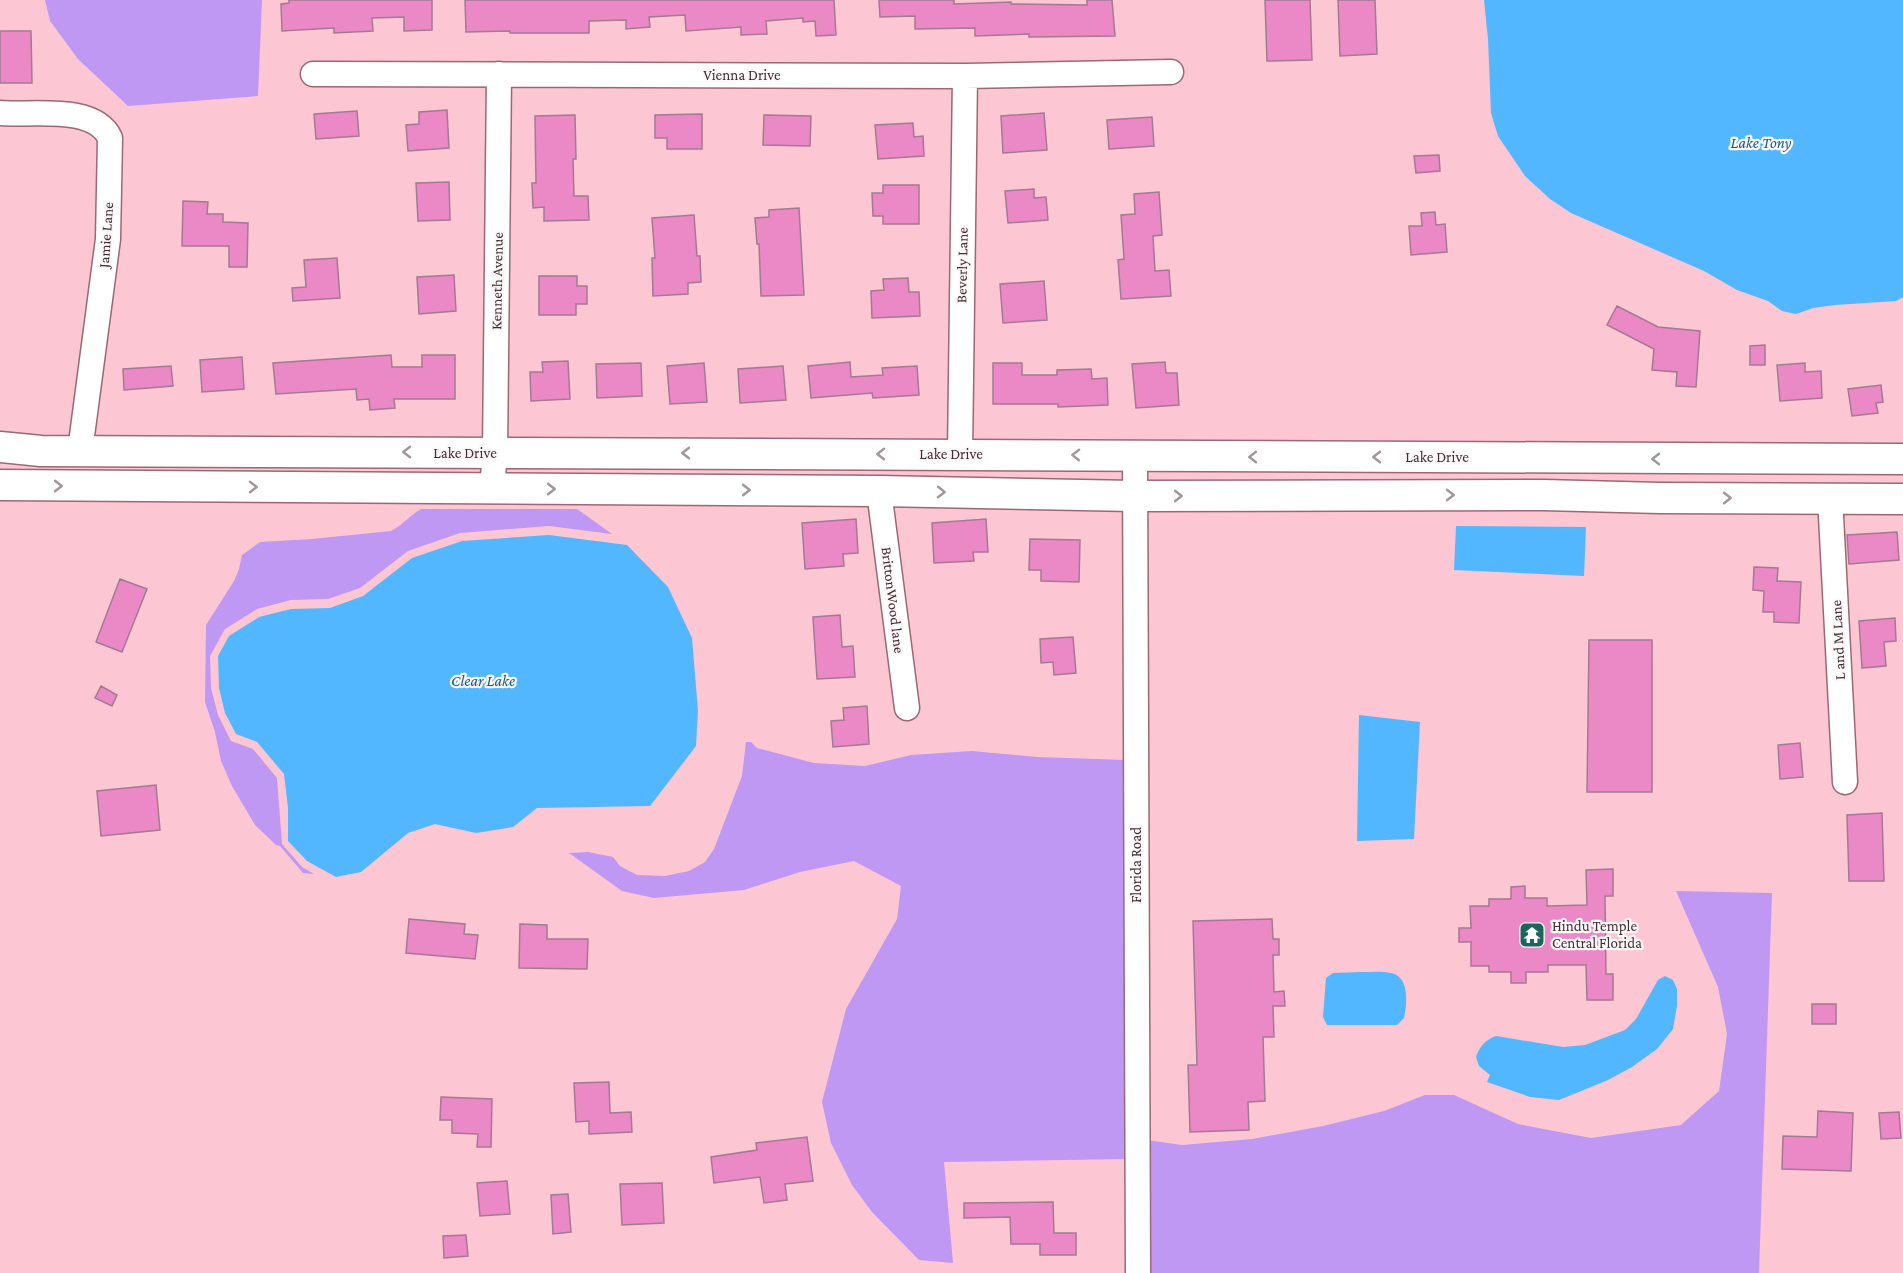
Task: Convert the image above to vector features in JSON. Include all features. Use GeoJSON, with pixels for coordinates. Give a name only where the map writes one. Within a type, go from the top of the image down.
{"type":"FeatureCollection","features":[{"type":"Feature","properties":{"kind":"main road","name":"Lake Drive"},"geometry":{"type":"LineString","coordinates":[[0,447],[41,451],[1903,459]]}},
{"type":"Feature","properties":{"kind":"main road"},"geometry":{"type":"LineString","coordinates":[[1541,458],[1543,495]]}},
{"type":"Feature","properties":{"kind":"main road"},"geometry":{"type":"LineString","coordinates":[[1660,498],[1678,476],[1692,473],[1858,475],[1881,474],[1903,466]]}},
{"type":"Feature","properties":{"kind":"main road"},"geometry":{"type":"LineString","coordinates":[[0,485],[879,491],[1134,496],[1543,495],[1903,499]]}},
{"type":"Feature","properties":{"kind":"street","name":"Vienna Drive"},"geometry":{"type":"LineString","coordinates":[[313,74],[964,76],[1171,72]]}},
{"type":"Feature","properties":{"kind":"street","name":"Kenneth Avenue"},"geometry":{"type":"LineString","coordinates":[[492,488],[495,453],[499,74]]}},
{"type":"Feature","properties":{"kind":"street","name":"Beverly Lane"},"geometry":{"type":"LineString","coordinates":[[960,454],[964,76]]}},
{"type":"Feature","properties":{"kind":"street","name":"Jamie Lane"},"geometry":{"type":"LineString","coordinates":[[0,113],[54,112],[89,120],[106,128],[111,138],[108,239],[80,451]]}},
{"type":"Feature","properties":{"kind":"street","name":"Florida Road"},"geometry":{"type":"LineString","coordinates":[[1135,456],[1138,1273]]}},
{"type":"Feature","properties":{"kind":"street","name":"BrittonWood lane"},"geometry":{"type":"LineString","coordinates":[[879,491],[907,708]]}},
{"type":"Feature","properties":{"kind":"street","name":"L and M Lane"},"geometry":{"type":"LineString","coordinates":[[1830,497],[1845,782]]}},
{"type":"Feature","properties":{"kind":"shaded area"},"geometry":{"type":"Polygon","coordinates":[[[45,0],[262,0],[258,96],[128,106],[78,59],[50,21],[45,0]]]}},
{"type":"Feature","properties":{"kind":"shaded area"},"geometry":{"type":"Polygon","coordinates":[[[421,509],[577,509],[612,534],[549,526],[460,533],[408,551],[360,588],[328,599],[291,600],[257,609],[225,629],[210,656],[211,688],[218,715],[231,741],[253,749],[277,778],[282,844],[302,867],[314,874],[303,873],[280,846],[276,845],[255,825],[232,786],[221,761],[205,702],[206,625],[234,581],[242,555],[260,542],[391,531],[421,509]]]}},
{"type":"Feature","properties":{"kind":"shaded area"},"geometry":{"type":"Polygon","coordinates":[[[746,742],[751,742],[757,748],[814,763],[865,766],[911,755],[972,751],[1037,757],[1126,760],[1129,1159],[944,1162],[953,1263],[919,1260],[872,1212],[852,1185],[831,1143],[822,1102],[846,1009],[897,919],[901,886],[854,861],[800,872],[744,890],[654,898],[622,891],[569,853],[588,852],[613,857],[620,866],[637,875],[665,876],[689,871],[705,862],[714,849],[742,776],[746,742]]]}},
{"type":"Feature","properties":{"kind":"shaded area"},"geometry":{"type":"Polygon","coordinates":[[[1676,891],[1772,893],[1759,1273],[1147,1273],[1146,1140],[1182,1145],[1252,1139],[1323,1126],[1384,1111],[1425,1095],[1454,1095],[1518,1124],[1591,1138],[1681,1125],[1719,1091],[1727,1034],[1718,987],[1676,891]]]}},
{"type":"Feature","properties":{"kind":"water","name":"Lake Tony"},"geometry":{"type":"Polygon","coordinates":[[[1484,0],[1903,0],[1903,297],[1896,301],[1813,308],[1796,314],[1782,311],[1768,301],[1737,290],[1704,271],[1571,213],[1550,199],[1525,176],[1498,136],[1491,113],[1484,0]]]}},
{"type":"Feature","properties":{"kind":"water"},"geometry":{"type":"Polygon","coordinates":[[[1456,526],[1586,527],[1584,576],[1454,570],[1456,526]]]}},
{"type":"Feature","properties":{"kind":"water","name":"Clear Lake"},"geometry":{"type":"Polygon","coordinates":[[[549,535],[627,545],[668,587],[692,638],[698,711],[696,746],[650,806],[537,808],[513,827],[476,833],[435,824],[408,833],[361,872],[336,877],[307,861],[288,841],[288,808],[284,774],[257,742],[236,734],[225,713],[219,688],[218,656],[229,636],[259,617],[291,609],[330,608],[363,596],[412,558],[462,541],[549,535]]]}},
{"type":"Feature","properties":{"kind":"water"},"geometry":{"type":"Polygon","coordinates":[[[1359,715],[1420,722],[1414,839],[1357,841],[1359,715]]]}},
{"type":"Feature","properties":{"kind":"water"},"geometry":{"type":"Polygon","coordinates":[[[1380,972],[1397,976],[1404,985],[1406,1006],[1404,1018],[1397,1025],[1327,1025],[1323,1017],[1326,978],[1333,973],[1380,972]]]}},
{"type":"Feature","properties":{"kind":"water"},"geometry":{"type":"Polygon","coordinates":[[[1665,976],[1673,980],[1677,989],[1673,1029],[1657,1049],[1632,1067],[1608,1080],[1559,1100],[1530,1097],[1487,1082],[1490,1075],[1479,1066],[1476,1057],[1481,1047],[1489,1039],[1496,1036],[1563,1047],[1585,1045],[1625,1030],[1636,1019],[1658,980],[1665,976]]]}},
{"type":"Feature","properties":{"kind":"building"},"geometry":{"type":"Polygon","coordinates":[[[289,0],[432,0],[432,30],[404,31],[404,17],[372,18],[373,31],[334,33],[334,28],[282,31],[281,4],[289,3],[289,0]]]}},
{"type":"Feature","properties":{"kind":"building"},"geometry":{"type":"Polygon","coordinates":[[[465,0],[834,0],[836,35],[816,36],[815,21],[803,22],[803,18],[766,21],[767,34],[741,35],[741,27],[686,31],[685,15],[649,17],[650,27],[626,29],[626,20],[589,21],[589,33],[466,32],[465,0]]]}},
{"type":"Feature","properties":{"kind":"building"},"geometry":{"type":"Polygon","coordinates":[[[879,0],[954,0],[954,4],[1011,2],[1011,4],[1087,5],[1087,0],[1112,0],[1115,36],[1029,37],[1029,34],[975,36],[975,28],[915,29],[915,16],[880,17],[879,0]]]}},
{"type":"Feature","properties":{"kind":"building"},"geometry":{"type":"Polygon","coordinates":[[[1265,0],[1310,0],[1312,60],[1267,61],[1265,0]]]}},
{"type":"Feature","properties":{"kind":"building"},"geometry":{"type":"Polygon","coordinates":[[[1338,0],[1375,0],[1377,54],[1340,56],[1338,0]]]}},
{"type":"Feature","properties":{"kind":"building"},"geometry":{"type":"Polygon","coordinates":[[[0,31],[31,31],[32,83],[0,83],[0,31]]]}},
{"type":"Feature","properties":{"kind":"building"},"geometry":{"type":"Polygon","coordinates":[[[447,110],[449,148],[408,151],[406,125],[419,124],[419,112],[447,110]]]}},
{"type":"Feature","properties":{"kind":"building"},"geometry":{"type":"Polygon","coordinates":[[[357,111],[359,136],[316,139],[314,114],[357,111]]]}},
{"type":"Feature","properties":{"kind":"building"},"geometry":{"type":"Polygon","coordinates":[[[1044,113],[1047,150],[1003,153],[1001,116],[1044,113]]]}},
{"type":"Feature","properties":{"kind":"building"},"geometry":{"type":"Polygon","coordinates":[[[702,114],[702,149],[667,149],[667,138],[655,138],[655,115],[702,114]]]}},
{"type":"Feature","properties":{"kind":"building"},"geometry":{"type":"Polygon","coordinates":[[[575,115],[574,196],[588,196],[589,220],[544,221],[544,207],[533,208],[532,183],[536,183],[535,116],[575,115]]]}},
{"type":"Feature","properties":{"kind":"building"},"geometry":{"type":"Polygon","coordinates":[[[764,115],[811,116],[810,146],[763,145],[764,115]]]}},
{"type":"Feature","properties":{"kind":"building"},"geometry":{"type":"Polygon","coordinates":[[[1152,117],[1154,146],[1109,149],[1107,120],[1152,117]]]}},
{"type":"Feature","properties":{"kind":"building"},"geometry":{"type":"Polygon","coordinates":[[[913,123],[914,137],[923,136],[924,156],[878,159],[875,125],[913,123]]]}},
{"type":"Feature","properties":{"kind":"building"},"geometry":{"type":"Polygon","coordinates":[[[1439,155],[1440,171],[1416,173],[1414,156],[1439,155]]]}},
{"type":"Feature","properties":{"kind":"building"},"geometry":{"type":"Polygon","coordinates":[[[449,182],[450,220],[418,221],[416,183],[449,182]]]}},
{"type":"Feature","properties":{"kind":"building"},"geometry":{"type":"Polygon","coordinates":[[[883,185],[919,185],[919,224],[883,224],[883,216],[873,216],[872,193],[883,193],[883,185]]]}},
{"type":"Feature","properties":{"kind":"building"},"geometry":{"type":"Polygon","coordinates":[[[1034,189],[1034,198],[1046,197],[1048,220],[1008,223],[1005,191],[1034,189]]]}},
{"type":"Feature","properties":{"kind":"building"},"geometry":{"type":"Polygon","coordinates":[[[1159,192],[1162,235],[1153,236],[1155,271],[1169,270],[1171,296],[1121,299],[1118,260],[1124,259],[1121,215],[1135,214],[1134,194],[1159,192]]]}},
{"type":"Feature","properties":{"kind":"building"},"geometry":{"type":"Polygon","coordinates":[[[183,201],[208,202],[207,214],[223,214],[223,222],[248,223],[247,267],[229,267],[229,246],[182,246],[183,201]]]}},
{"type":"Feature","properties":{"kind":"building"},"geometry":{"type":"Polygon","coordinates":[[[799,208],[804,295],[761,296],[759,244],[757,244],[755,218],[769,217],[769,210],[799,208]]]}},
{"type":"Feature","properties":{"kind":"building"},"geometry":{"type":"Polygon","coordinates":[[[1435,212],[1436,225],[1445,224],[1447,252],[1411,255],[1409,226],[1422,226],[1421,213],[1435,212]]]}},
{"type":"Feature","properties":{"kind":"building"},"geometry":{"type":"Polygon","coordinates":[[[694,215],[701,282],[688,283],[688,294],[653,296],[652,258],[655,258],[652,218],[694,215]]]}},
{"type":"Feature","properties":{"kind":"building"},"geometry":{"type":"Polygon","coordinates":[[[337,258],[340,298],[293,301],[292,288],[306,287],[304,260],[337,258]]]}},
{"type":"Feature","properties":{"kind":"building"},"geometry":{"type":"Polygon","coordinates":[[[454,275],[456,311],[419,314],[417,277],[454,275]]]}},
{"type":"Feature","properties":{"kind":"building"},"geometry":{"type":"Polygon","coordinates":[[[539,276],[577,276],[577,286],[587,286],[587,304],[576,304],[576,315],[539,315],[539,276]]]}},
{"type":"Feature","properties":{"kind":"building"},"geometry":{"type":"Polygon","coordinates":[[[908,278],[909,292],[919,292],[920,316],[872,318],[871,291],[884,290],[883,279],[908,278]]]}},
{"type":"Feature","properties":{"kind":"building"},"geometry":{"type":"Polygon","coordinates":[[[1044,281],[1047,320],[1003,323],[1000,284],[1044,281]]]}},
{"type":"Feature","properties":{"kind":"building"},"geometry":{"type":"Polygon","coordinates":[[[1617,306],[1658,327],[1700,331],[1696,387],[1676,386],[1677,372],[1652,370],[1654,349],[1607,325],[1617,306]]]}},
{"type":"Feature","properties":{"kind":"building"},"geometry":{"type":"Polygon","coordinates":[[[1765,345],[1765,365],[1750,365],[1750,346],[1765,345]]]}},
{"type":"Feature","properties":{"kind":"building"},"geometry":{"type":"Polygon","coordinates":[[[391,355],[392,367],[422,367],[422,355],[455,355],[455,399],[394,399],[395,408],[370,410],[369,399],[357,400],[356,389],[276,394],[273,363],[391,355]]]}},
{"type":"Feature","properties":{"kind":"building"},"geometry":{"type":"Polygon","coordinates":[[[242,357],[244,389],[202,392],[200,360],[242,357]]]}},
{"type":"Feature","properties":{"kind":"building"},"geometry":{"type":"Polygon","coordinates":[[[568,361],[570,399],[531,401],[530,372],[543,372],[542,362],[568,361]]]}},
{"type":"Feature","properties":{"kind":"building"},"geometry":{"type":"Polygon","coordinates":[[[850,362],[851,377],[883,375],[882,368],[917,366],[919,395],[873,398],[872,393],[811,398],[808,366],[850,362]]]}},
{"type":"Feature","properties":{"kind":"building"},"geometry":{"type":"Polygon","coordinates":[[[1165,362],[1166,373],[1177,373],[1179,405],[1136,408],[1132,364],[1165,362]]]}},
{"type":"Feature","properties":{"kind":"building"},"geometry":{"type":"Polygon","coordinates":[[[641,363],[642,396],[597,398],[596,364],[641,363]]]}},
{"type":"Feature","properties":{"kind":"building"},"geometry":{"type":"Polygon","coordinates":[[[704,363],[707,402],[670,404],[667,366],[704,363]]]}},
{"type":"Feature","properties":{"kind":"building"},"geometry":{"type":"Polygon","coordinates":[[[993,363],[1022,363],[1022,375],[1057,375],[1057,370],[1091,369],[1092,379],[1107,378],[1108,405],[1058,407],[1058,404],[993,404],[993,363]]]}},
{"type":"Feature","properties":{"kind":"building"},"geometry":{"type":"Polygon","coordinates":[[[1805,363],[1805,372],[1821,371],[1822,398],[1780,401],[1777,365],[1805,363]]]}},
{"type":"Feature","properties":{"kind":"building"},"geometry":{"type":"Polygon","coordinates":[[[171,366],[173,386],[124,390],[123,369],[171,366]]]}},
{"type":"Feature","properties":{"kind":"building"},"geometry":{"type":"Polygon","coordinates":[[[783,366],[786,400],[740,403],[738,369],[783,366]]]}},
{"type":"Feature","properties":{"kind":"building"},"geometry":{"type":"Polygon","coordinates":[[[1881,385],[1883,402],[1876,403],[1878,413],[1852,416],[1848,389],[1881,385]]]}},
{"type":"Feature","properties":{"kind":"building"},"geometry":{"type":"Polygon","coordinates":[[[856,519],[858,553],[843,554],[844,566],[805,569],[802,523],[856,519]]]}},
{"type":"Feature","properties":{"kind":"building"},"geometry":{"type":"Polygon","coordinates":[[[986,519],[988,552],[973,552],[974,561],[934,563],[932,523],[986,519]]]}},
{"type":"Feature","properties":{"kind":"building"},"geometry":{"type":"Polygon","coordinates":[[[1897,532],[1899,560],[1849,564],[1847,535],[1897,532]]]}},
{"type":"Feature","properties":{"kind":"building"},"geometry":{"type":"Polygon","coordinates":[[[1030,539],[1080,540],[1079,582],[1041,581],[1041,570],[1029,570],[1030,539]]]}},
{"type":"Feature","properties":{"kind":"building"},"geometry":{"type":"Polygon","coordinates":[[[1754,567],[1778,568],[1777,581],[1801,582],[1799,623],[1774,622],[1774,612],[1763,612],[1764,591],[1753,590],[1754,567]]]}},
{"type":"Feature","properties":{"kind":"building"},"geometry":{"type":"Polygon","coordinates":[[[120,579],[147,589],[122,652],[96,642],[120,579]]]}},
{"type":"Feature","properties":{"kind":"building"},"geometry":{"type":"Polygon","coordinates":[[[840,615],[842,647],[853,646],[855,677],[817,679],[813,617],[840,615]]]}},
{"type":"Feature","properties":{"kind":"building"},"geometry":{"type":"Polygon","coordinates":[[[1895,618],[1896,641],[1884,642],[1886,666],[1862,668],[1859,621],[1895,618]]]}},
{"type":"Feature","properties":{"kind":"building"},"geometry":{"type":"Polygon","coordinates":[[[1073,637],[1076,673],[1054,675],[1053,662],[1041,663],[1040,639],[1073,637]]]}},
{"type":"Feature","properties":{"kind":"building"},"geometry":{"type":"Polygon","coordinates":[[[1589,640],[1652,640],[1652,792],[1587,792],[1589,640]]]}},
{"type":"Feature","properties":{"kind":"building"},"geometry":{"type":"Polygon","coordinates":[[[101,686],[117,695],[112,706],[95,698],[101,686]]]}},
{"type":"Feature","properties":{"kind":"building"},"geometry":{"type":"Polygon","coordinates":[[[867,706],[869,744],[833,747],[831,721],[844,720],[843,708],[867,706]]]}},
{"type":"Feature","properties":{"kind":"building"},"geometry":{"type":"Polygon","coordinates":[[[1800,743],[1803,777],[1780,779],[1778,745],[1800,743]]]}},
{"type":"Feature","properties":{"kind":"building"},"geometry":{"type":"Polygon","coordinates":[[[156,785],[160,830],[101,836],[97,791],[156,785]]]}},
{"type":"Feature","properties":{"kind":"building"},"geometry":{"type":"Polygon","coordinates":[[[1882,813],[1884,881],[1849,881],[1847,815],[1882,813]]]}},
{"type":"Feature","properties":{"kind":"building","name":"Hindu Temple Central Florida"},"geometry":{"type":"Polygon","coordinates":[[[1613,869],[1613,896],[1605,896],[1606,974],[1613,974],[1613,1000],[1587,1000],[1586,965],[1548,965],[1548,972],[1526,972],[1526,983],[1511,983],[1511,972],[1489,972],[1489,966],[1471,966],[1471,942],[1459,942],[1459,928],[1471,928],[1470,906],[1489,906],[1489,899],[1511,899],[1511,887],[1525,886],[1525,898],[1547,898],[1547,906],[1587,905],[1586,870],[1613,869]]]}},
{"type":"Feature","properties":{"kind":"building"},"geometry":{"type":"Polygon","coordinates":[[[409,919],[465,924],[464,934],[478,935],[475,959],[406,953],[409,919]]]}},
{"type":"Feature","properties":{"kind":"building"},"geometry":{"type":"Polygon","coordinates":[[[1272,919],[1273,939],[1279,939],[1279,955],[1273,955],[1274,992],[1284,991],[1285,1006],[1273,1006],[1274,1037],[1263,1037],[1265,1101],[1248,1102],[1249,1130],[1190,1132],[1188,1065],[1197,1065],[1193,921],[1272,919]]]}},
{"type":"Feature","properties":{"kind":"building"},"geometry":{"type":"Polygon","coordinates":[[[520,924],[547,925],[547,939],[588,939],[587,969],[519,968],[520,924]]]}},
{"type":"Feature","properties":{"kind":"building"},"geometry":{"type":"Polygon","coordinates":[[[1812,1004],[1836,1004],[1836,1024],[1812,1024],[1812,1004]]]}},
{"type":"Feature","properties":{"kind":"building"},"geometry":{"type":"Polygon","coordinates":[[[609,1082],[610,1113],[631,1112],[632,1132],[589,1134],[589,1121],[576,1122],[574,1083],[609,1082]]]}},
{"type":"Feature","properties":{"kind":"building"},"geometry":{"type":"Polygon","coordinates":[[[441,1097],[492,1099],[491,1147],[477,1147],[478,1134],[452,1133],[452,1120],[440,1120],[441,1097]]]}},
{"type":"Feature","properties":{"kind":"building"},"geometry":{"type":"Polygon","coordinates":[[[1818,1111],[1853,1113],[1851,1171],[1782,1169],[1783,1136],[1817,1137],[1818,1111]]]}},
{"type":"Feature","properties":{"kind":"building"},"geometry":{"type":"Polygon","coordinates":[[[1899,1112],[1901,1138],[1881,1139],[1879,1113],[1899,1112]]]}},
{"type":"Feature","properties":{"kind":"building"},"geometry":{"type":"Polygon","coordinates":[[[807,1137],[813,1181],[785,1184],[787,1200],[764,1203],[760,1177],[714,1183],[711,1157],[757,1150],[756,1143],[807,1137]]]}},
{"type":"Feature","properties":{"kind":"building"},"geometry":{"type":"Polygon","coordinates":[[[507,1181],[510,1214],[480,1216],[477,1183],[507,1181]]]}},
{"type":"Feature","properties":{"kind":"building"},"geometry":{"type":"Polygon","coordinates":[[[662,1183],[664,1223],[622,1225],[620,1184],[662,1183]]]}},
{"type":"Feature","properties":{"kind":"building"},"geometry":{"type":"Polygon","coordinates":[[[568,1194],[571,1232],[553,1234],[551,1195],[568,1194]]]}},
{"type":"Feature","properties":{"kind":"building"},"geometry":{"type":"Polygon","coordinates":[[[1053,1202],[1054,1233],[1076,1233],[1076,1255],[1040,1255],[1040,1244],[1011,1244],[1010,1217],[964,1218],[964,1203],[1053,1202]]]}},
{"type":"Feature","properties":{"kind":"building"},"geometry":{"type":"Polygon","coordinates":[[[466,1235],[468,1256],[444,1258],[443,1236],[466,1235]]]}},
{"type":"Feature","properties":{"kind":"place","name":"Hindu Temple Central Florida"},"geometry":{"type":"Point","coordinates":[1532,935]}}]}
